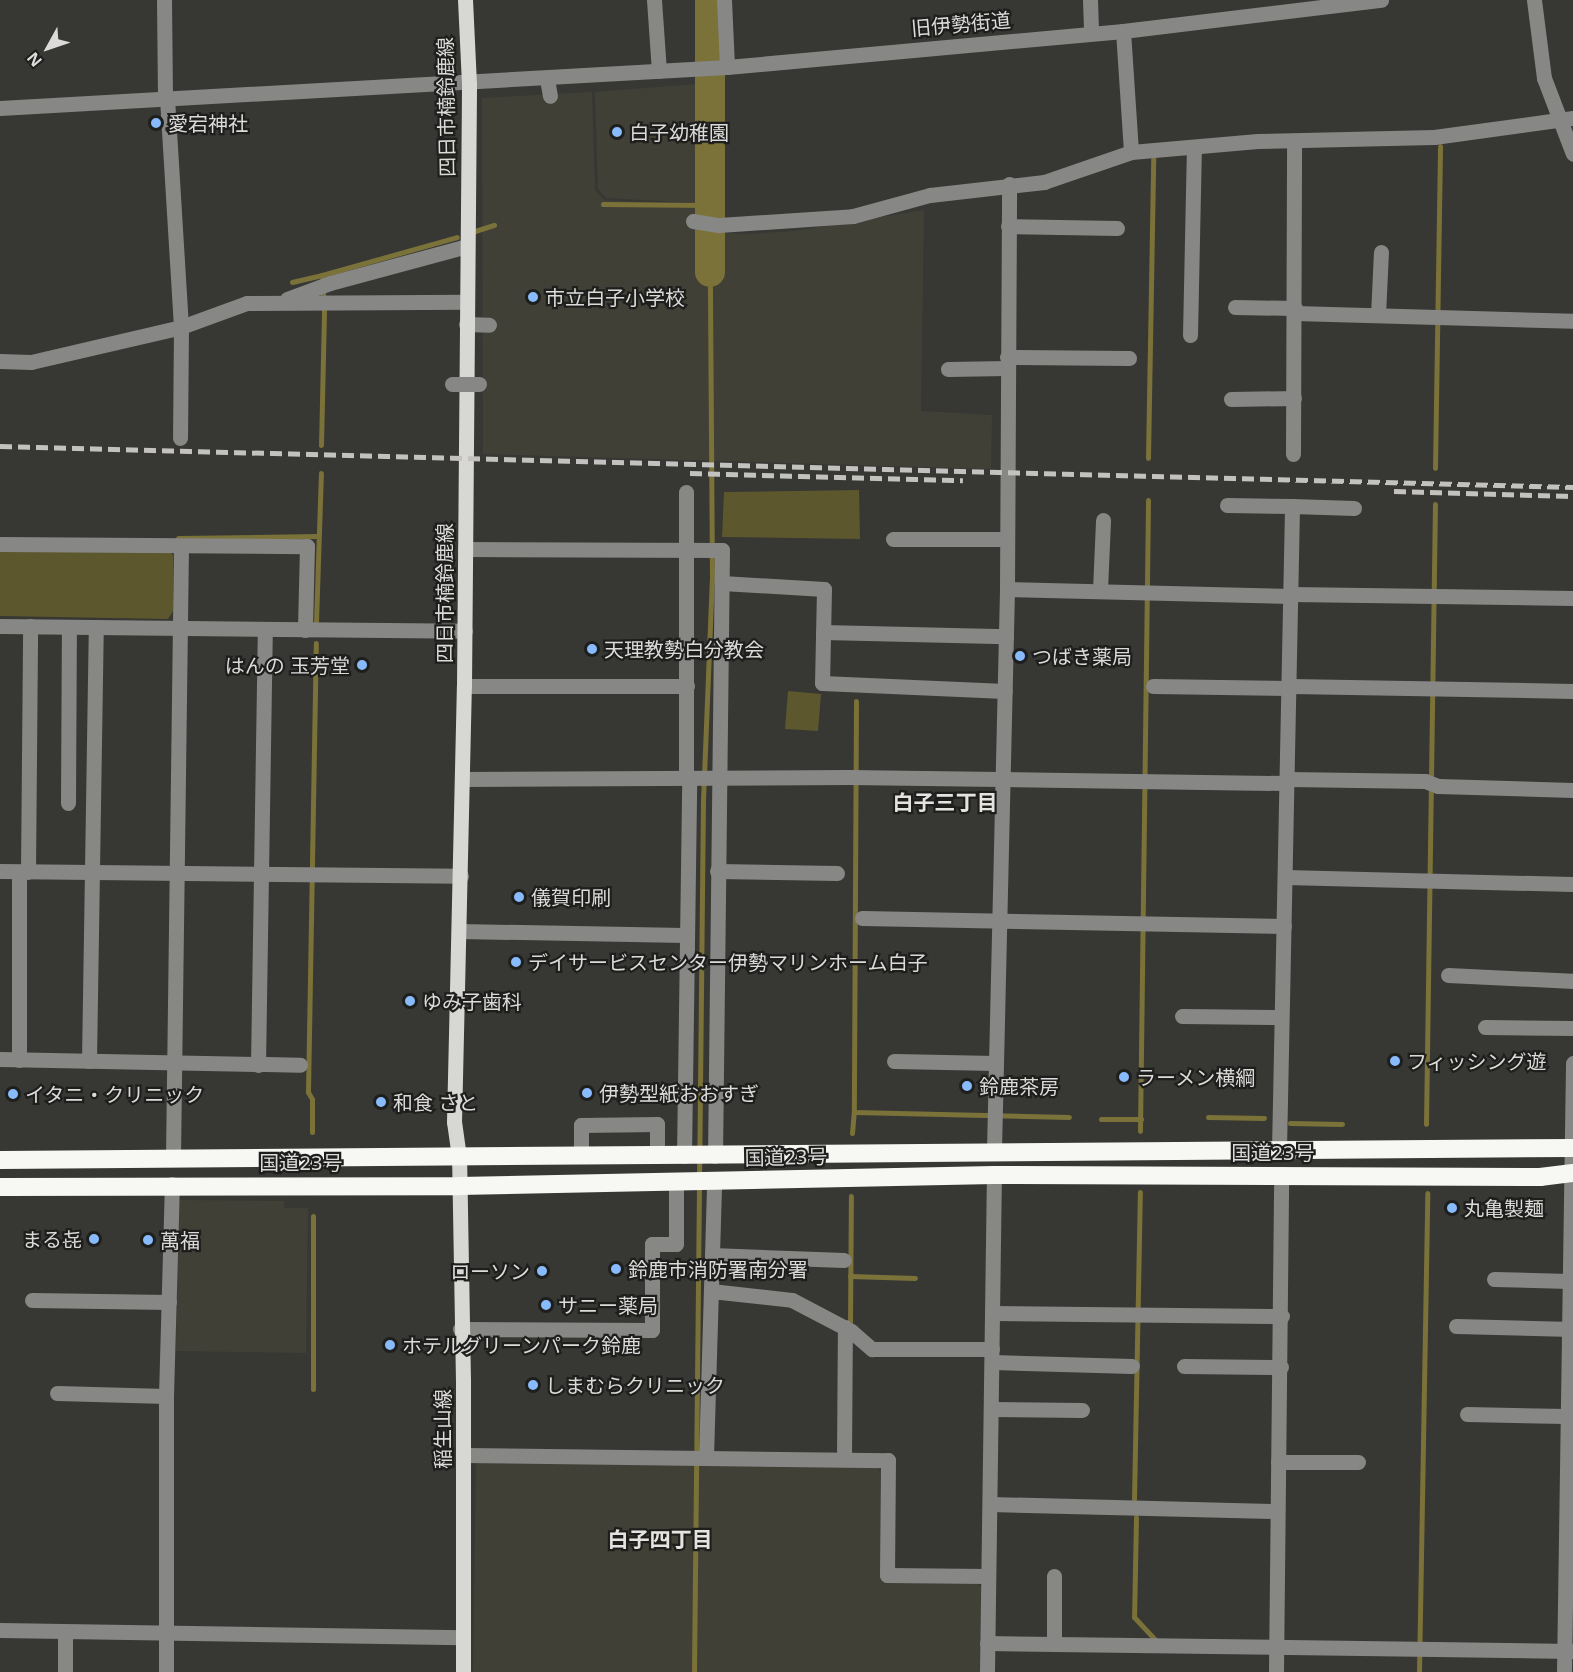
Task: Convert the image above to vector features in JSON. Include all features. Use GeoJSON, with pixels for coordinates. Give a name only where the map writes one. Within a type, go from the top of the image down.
{"type":"FeatureCollection","features":[{"type":"Feature","properties":{"kind":"highway","name":"国道23号"},"geometry":{"type":"LineString","coordinates":[[0,1160],[173,1157],[459,1157],[657,1153],[711,1156],[994,1150],[1573,1148]]}},
{"type":"Feature","properties":{"kind":"highway","name":"国道23号"},"geometry":{"type":"LineString","coordinates":[[0,1187],[172,1184],[459,1186],[994,1175],[1281,1174],[1540,1177],[1572,1173]]}},
{"type":"Feature","properties":{"kind":"main road","name":"四日市楠鈴鹿線"},"geometry":{"type":"LineString","coordinates":[[459,1186],[459,1157],[453,1122],[461,876],[465,631],[469,84],[465,0]]}},
{"type":"Feature","properties":{"kind":"main road","name":"稲生山線"},"geometry":{"type":"LineString","coordinates":[[459,1186],[464,1455],[462,1672]]}},
{"type":"Feature","properties":{"kind":"street"},"geometry":{"type":"LineString","coordinates":[[164,0],[166,98],[181,327],[180,438]]}},
{"type":"Feature","properties":{"kind":"street"},"geometry":{"type":"LineString","coordinates":[[654,0],[659,71]]}},
{"type":"Feature","properties":{"kind":"street"},"geometry":{"type":"LineString","coordinates":[[724,0],[725,67]]}},
{"type":"Feature","properties":{"kind":"street"},"geometry":{"type":"LineString","coordinates":[[1090,0],[1091,33]]}},
{"type":"Feature","properties":{"kind":"street","name":"旧伊勢街道"},"geometry":{"type":"LineString","coordinates":[[0,108],[469,84],[725,67],[1123,31],[1381,0]]}},
{"type":"Feature","properties":{"kind":"street"},"geometry":{"type":"LineString","coordinates":[[1534,0],[1544,78],[1566,118],[1573,154]]}},
{"type":"Feature","properties":{"kind":"street"},"geometry":{"type":"LineString","coordinates":[[1123,31],[1131,152]]}},
{"type":"Feature","properties":{"kind":"street"},"geometry":{"type":"LineString","coordinates":[[548,79],[550,96]]}},
{"type":"Feature","properties":{"kind":"street"},"geometry":{"type":"LineString","coordinates":[[693,222],[718,225],[853,216],[930,195],[1009,184],[1044,182],[1131,152],[1266,140],[1294,142],[1434,136],[1566,118]]}},
{"type":"Feature","properties":{"kind":"street"},"geometry":{"type":"LineString","coordinates":[[1293,454],[1294,142]]}},
{"type":"Feature","properties":{"kind":"street"},"geometry":{"type":"LineString","coordinates":[[1190,335],[1194,147]]}},
{"type":"Feature","properties":{"kind":"street"},"geometry":{"type":"LineString","coordinates":[[994,1150],[1000,778],[1007,589],[1005,539],[1009,184]]}},
{"type":"Feature","properties":{"kind":"street"},"geometry":{"type":"LineString","coordinates":[[1008,226],[1117,228]]}},
{"type":"Feature","properties":{"kind":"street"},"geometry":{"type":"LineString","coordinates":[[0,361],[31,362],[181,327],[247,303],[284,301],[323,294],[467,246]]}},
{"type":"Feature","properties":{"kind":"street"},"geometry":{"type":"LineString","coordinates":[[1378,315],[1381,252]]}},
{"type":"Feature","properties":{"kind":"street"},"geometry":{"type":"LineString","coordinates":[[323,294],[467,302]]}},
{"type":"Feature","properties":{"kind":"street"},"geometry":{"type":"LineString","coordinates":[[1235,307],[1378,315],[1439,315],[1573,321]]}},
{"type":"Feature","properties":{"kind":"street"},"geometry":{"type":"LineString","coordinates":[[466,324],[489,325]]}},
{"type":"Feature","properties":{"kind":"street"},"geometry":{"type":"LineString","coordinates":[[948,369],[1007,363],[1129,358]]}},
{"type":"Feature","properties":{"kind":"street"},"geometry":{"type":"LineString","coordinates":[[452,384],[479,384]]}},
{"type":"Feature","properties":{"kind":"street"},"geometry":{"type":"LineString","coordinates":[[1231,399],[1294,398]]}},
{"type":"Feature","properties":{"kind":"street"},"geometry":{"type":"LineString","coordinates":[[684,1156],[684,935],[689,779],[686,774],[690,550],[686,492]]}},
{"type":"Feature","properties":{"kind":"street"},"geometry":{"type":"LineString","coordinates":[[1227,505],[1354,508]]}},
{"type":"Feature","properties":{"kind":"street"},"geometry":{"type":"LineString","coordinates":[[1279,1150],[1292,506]]}},
{"type":"Feature","properties":{"kind":"street"},"geometry":{"type":"LineString","coordinates":[[1100,590],[1103,520]]}},
{"type":"Feature","properties":{"kind":"street"},"geometry":{"type":"LineString","coordinates":[[893,539],[1005,539]]}},
{"type":"Feature","properties":{"kind":"street"},"geometry":{"type":"LineString","coordinates":[[0,544],[181,547],[307,546],[306,630]]}},
{"type":"Feature","properties":{"kind":"street"},"geometry":{"type":"LineString","coordinates":[[173,1157],[179,873],[181,547]]}},
{"type":"Feature","properties":{"kind":"street"},"geometry":{"type":"LineString","coordinates":[[465,549],[722,550],[711,1156]]}},
{"type":"Feature","properties":{"kind":"street"},"geometry":{"type":"LineString","coordinates":[[722,583],[824,588],[822,683],[1005,691]]}},
{"type":"Feature","properties":{"kind":"street"},"geometry":{"type":"LineString","coordinates":[[1007,589],[1573,598]]}},
{"type":"Feature","properties":{"kind":"street"},"geometry":{"type":"LineString","coordinates":[[0,626],[465,631]]}},
{"type":"Feature","properties":{"kind":"street"},"geometry":{"type":"LineString","coordinates":[[19,1060],[30,626]]}},
{"type":"Feature","properties":{"kind":"street"},"geometry":{"type":"LineString","coordinates":[[68,803],[69,627]]}},
{"type":"Feature","properties":{"kind":"street"},"geometry":{"type":"LineString","coordinates":[[89,1061],[96,627]]}},
{"type":"Feature","properties":{"kind":"street"},"geometry":{"type":"LineString","coordinates":[[258,1065],[265,630]]}},
{"type":"Feature","properties":{"kind":"street"},"geometry":{"type":"LineString","coordinates":[[823,632],[1006,636]]}},
{"type":"Feature","properties":{"kind":"street"},"geometry":{"type":"LineString","coordinates":[[464,686],[687,686]]}},
{"type":"Feature","properties":{"kind":"street"},"geometry":{"type":"LineString","coordinates":[[1153,686],[1573,691]]}},
{"type":"Feature","properties":{"kind":"street"},"geometry":{"type":"LineString","coordinates":[[463,778],[857,777],[1287,781],[1573,790]]}},
{"type":"Feature","properties":{"kind":"street"},"geometry":{"type":"LineString","coordinates":[[717,871],[837,873]]}},
{"type":"Feature","properties":{"kind":"street"},"geometry":{"type":"LineString","coordinates":[[0,872],[461,876]]}},
{"type":"Feature","properties":{"kind":"street"},"geometry":{"type":"LineString","coordinates":[[1285,877],[1573,884]]}},
{"type":"Feature","properties":{"kind":"street"},"geometry":{"type":"LineString","coordinates":[[862,918],[997,923],[1284,926]]}},
{"type":"Feature","properties":{"kind":"street"},"geometry":{"type":"LineString","coordinates":[[459,931],[684,935]]}},
{"type":"Feature","properties":{"kind":"street"},"geometry":{"type":"LineString","coordinates":[[1448,975],[1573,981]]}},
{"type":"Feature","properties":{"kind":"street"},"geometry":{"type":"LineString","coordinates":[[1182,1016],[1281,1017]]}},
{"type":"Feature","properties":{"kind":"street"},"geometry":{"type":"LineString","coordinates":[[1485,1027],[1573,1028]]}},
{"type":"Feature","properties":{"kind":"street"},"geometry":{"type":"LineString","coordinates":[[0,1059],[300,1065]]}},
{"type":"Feature","properties":{"kind":"street"},"geometry":{"type":"LineString","coordinates":[[894,1061],[995,1063]]}},
{"type":"Feature","properties":{"kind":"street"},"geometry":{"type":"LineString","coordinates":[[1564,1672],[1569,1651],[1566,1416],[1570,1329],[1573,1063]]}},
{"type":"Feature","properties":{"kind":"street"},"geometry":{"type":"LineString","coordinates":[[581,1155],[581,1125],[657,1124],[657,1153]]}},
{"type":"Feature","properties":{"kind":"street"},"geometry":{"type":"LineString","coordinates":[[1276,1672],[1276,1511],[1282,1316],[1281,1174]]}},
{"type":"Feature","properties":{"kind":"street"},"geometry":{"type":"LineString","coordinates":[[987,1672],[994,1175]]}},
{"type":"Feature","properties":{"kind":"street"},"geometry":{"type":"LineString","coordinates":[[460,1329],[652,1330],[652,1244],[676,1244],[681,1181]]}},
{"type":"Feature","properties":{"kind":"street"},"geometry":{"type":"LineString","coordinates":[[706,1457],[712,1255],[711,1181]]}},
{"type":"Feature","properties":{"kind":"street"},"geometry":{"type":"LineString","coordinates":[[166,1672],[166,1396],[172,1184]]}},
{"type":"Feature","properties":{"kind":"street"},"geometry":{"type":"LineString","coordinates":[[712,1255],[844,1260]]}},
{"type":"Feature","properties":{"kind":"street"},"geometry":{"type":"LineString","coordinates":[[1494,1279],[1569,1281]]}},
{"type":"Feature","properties":{"kind":"street"},"geometry":{"type":"LineString","coordinates":[[711,1291],[792,1300],[845,1327],[872,1349],[1132,1366]]}},
{"type":"Feature","properties":{"kind":"street"},"geometry":{"type":"LineString","coordinates":[[32,1300],[169,1302]]}},
{"type":"Feature","properties":{"kind":"street"},"geometry":{"type":"LineString","coordinates":[[992,1313],[1282,1316]]}},
{"type":"Feature","properties":{"kind":"street"},"geometry":{"type":"LineString","coordinates":[[1456,1326],[1570,1329]]}},
{"type":"Feature","properties":{"kind":"street"},"geometry":{"type":"LineString","coordinates":[[844,1458],[845,1327]]}},
{"type":"Feature","properties":{"kind":"street"},"geometry":{"type":"LineString","coordinates":[[1184,1366],[1281,1367]]}},
{"type":"Feature","properties":{"kind":"street"},"geometry":{"type":"LineString","coordinates":[[57,1393],[166,1396]]}},
{"type":"Feature","properties":{"kind":"street"},"geometry":{"type":"LineString","coordinates":[[991,1409],[1082,1410]]}},
{"type":"Feature","properties":{"kind":"street"},"geometry":{"type":"LineString","coordinates":[[1467,1414],[1566,1416]]}},
{"type":"Feature","properties":{"kind":"street"},"geometry":{"type":"LineString","coordinates":[[464,1455],[888,1460],[886,1575],[987,1576]]}},
{"type":"Feature","properties":{"kind":"street"},"geometry":{"type":"LineString","coordinates":[[1278,1462],[1358,1462]]}},
{"type":"Feature","properties":{"kind":"street"},"geometry":{"type":"LineString","coordinates":[[990,1504],[1276,1511]]}},
{"type":"Feature","properties":{"kind":"street"},"geometry":{"type":"LineString","coordinates":[[1053,1643],[1054,1576]]}},
{"type":"Feature","properties":{"kind":"street"},"geometry":{"type":"LineString","coordinates":[[0,1630],[463,1637]]}},
{"type":"Feature","properties":{"kind":"street"},"geometry":{"type":"LineString","coordinates":[[65,1632],[65,1672]]}},
{"type":"Feature","properties":{"kind":"street"},"geometry":{"type":"LineString","coordinates":[[987,1643],[1569,1651]]}},
{"type":"Feature","properties":{"kind":"shaded area"},"geometry":{"type":"Polygon","coordinates":[[[696,84],[697,203],[606,198],[598,189],[595,92],[696,84]]]}},
{"type":"Feature","properties":{"kind":"shaded area"},"geometry":{"type":"Polygon","coordinates":[[[592,92],[595,190],[604,200],[696,206],[695,232],[746,234],[794,231],[924,210],[921,411],[992,415],[991,469],[483,454],[482,98],[592,92]]]}},
{"type":"Feature","properties":{"kind":"shaded area"},"geometry":{"type":"Polygon","coordinates":[[[859,490],[860,539],[722,537],[724,492],[859,490]]]}},
{"type":"Feature","properties":{"kind":"shaded area"},"geometry":{"type":"Polygon","coordinates":[[[0,549],[165,549],[173,555],[173,611],[168,619],[0,616],[0,549]]]}},
{"type":"Feature","properties":{"kind":"shaded area"},"geometry":{"type":"Polygon","coordinates":[[[788,691],[821,694],[818,731],[785,729],[788,691]]]}},
{"type":"Feature","properties":{"kind":"shaded area"},"geometry":{"type":"Polygon","coordinates":[[[178,1200],[284,1201],[284,1208],[308,1208],[306,1353],[176,1351],[178,1200]]]}},
{"type":"Feature","properties":{"kind":"shaded area"},"geometry":{"type":"Polygon","coordinates":[[[476,1461],[876,1463],[880,1472],[880,1579],[976,1581],[981,1588],[980,1672],[473,1672],[476,1461]]]}},
{"type":"Feature","properties":{"kind":"waterway"},"geometry":{"type":"LineString","coordinates":[[710,0],[710,272]]}},
{"type":"Feature","properties":{"kind":"waterway"},"geometry":{"type":"LineString","coordinates":[[1435,468],[1440,146]]}},
{"type":"Feature","properties":{"kind":"waterway"},"geometry":{"type":"LineString","coordinates":[[1148,458],[1153,158]]}},
{"type":"Feature","properties":{"kind":"waterway"},"geometry":{"type":"LineString","coordinates":[[603,204],[710,205]]}},
{"type":"Feature","properties":{"kind":"waterway"},"geometry":{"type":"LineString","coordinates":[[475,231],[494,225]]}},
{"type":"Feature","properties":{"kind":"waterway"},"geometry":{"type":"LineString","coordinates":[[321,445],[324,312],[322,275],[457,237]]}},
{"type":"Feature","properties":{"kind":"waterway"},"geometry":{"type":"LineString","coordinates":[[694,1672],[703,800],[712,580],[710,272]]}},
{"type":"Feature","properties":{"kind":"waterway"},"geometry":{"type":"LineString","coordinates":[[292,282],[322,275]]}},
{"type":"Feature","properties":{"kind":"waterway"},"geometry":{"type":"LineString","coordinates":[[316,622],[321,473]]}},
{"type":"Feature","properties":{"kind":"waterway"},"geometry":{"type":"LineString","coordinates":[[1140,1131],[1148,500]]}},
{"type":"Feature","properties":{"kind":"waterway"},"geometry":{"type":"LineString","coordinates":[[1426,1124],[1435,504]]}},
{"type":"Feature","properties":{"kind":"waterway"},"geometry":{"type":"LineString","coordinates":[[178,538],[318,536]]}},
{"type":"Feature","properties":{"kind":"waterway"},"geometry":{"type":"LineString","coordinates":[[312,1132],[312,1099],[308,1092],[316,643]]}},
{"type":"Feature","properties":{"kind":"waterway"},"geometry":{"type":"LineString","coordinates":[[856,701],[854,1112],[1069,1117]]}},
{"type":"Feature","properties":{"kind":"waterway"},"geometry":{"type":"LineString","coordinates":[[852,1133],[854,1112]]}},
{"type":"Feature","properties":{"kind":"waterway"},"geometry":{"type":"LineString","coordinates":[[1208,1117],[1264,1118]]}},
{"type":"Feature","properties":{"kind":"waterway"},"geometry":{"type":"LineString","coordinates":[[1101,1119],[1141,1119]]}},
{"type":"Feature","properties":{"kind":"waterway"},"geometry":{"type":"LineString","coordinates":[[1290,1123],[1342,1124]]}},
{"type":"Feature","properties":{"kind":"waterway"},"geometry":{"type":"LineString","coordinates":[[1134,1499],[1140,1192]]}},
{"type":"Feature","properties":{"kind":"waterway"},"geometry":{"type":"LineString","coordinates":[[1419,1672],[1427,1193]]}},
{"type":"Feature","properties":{"kind":"waterway"},"geometry":{"type":"LineString","coordinates":[[850,1326],[851,1196]]}},
{"type":"Feature","properties":{"kind":"waterway"},"geometry":{"type":"LineString","coordinates":[[313,1216],[313,1389]]}},
{"type":"Feature","properties":{"kind":"waterway"},"geometry":{"type":"LineString","coordinates":[[850,1276],[915,1278]]}},
{"type":"Feature","properties":{"kind":"waterway"},"geometry":{"type":"LineString","coordinates":[[1136,1517],[1134,1617],[1156,1641]]}},
{"type":"Feature","properties":{"kind":"railway"},"geometry":{"type":"LineString","coordinates":[[0,446],[1573,487]]}},
{"type":"Feature","properties":{"kind":"railway"},"geometry":{"type":"LineString","coordinates":[[690,473],[963,480]]}},
{"type":"Feature","properties":{"kind":"railway"},"geometry":{"type":"LineString","coordinates":[[1394,491],[1573,496]]}},
{"type":"Feature","properties":{"kind":"place","name":"愛宕神社"},"geometry":{"type":"Point","coordinates":[156,123]}},
{"type":"Feature","properties":{"kind":"place","name":"白子幼稚園"},"geometry":{"type":"Point","coordinates":[617,132]}},
{"type":"Feature","properties":{"kind":"place","name":"市立白子小学校"},"geometry":{"type":"Point","coordinates":[533,297]}},
{"type":"Feature","properties":{"kind":"place","name":"天理教勢白分教会"},"geometry":{"type":"Point","coordinates":[592,649]}},
{"type":"Feature","properties":{"kind":"place","name":"つばき薬局"},"geometry":{"type":"Point","coordinates":[1020,656]}},
{"type":"Feature","properties":{"kind":"place","name":"はんの 玉芳堂"},"geometry":{"type":"Point","coordinates":[362,665]}},
{"type":"Feature","properties":{"kind":"place","name":"儀賀印刷"},"geometry":{"type":"Point","coordinates":[519,897]}},
{"type":"Feature","properties":{"kind":"place","name":"デイサービスセンター伊勢マリンホーム白子"},"geometry":{"type":"Point","coordinates":[516,962]}},
{"type":"Feature","properties":{"kind":"place","name":"ゆみ子歯科"},"geometry":{"type":"Point","coordinates":[410,1001]}},
{"type":"Feature","properties":{"kind":"place","name":"フィッシング遊"},"geometry":{"type":"Point","coordinates":[1395,1061]}},
{"type":"Feature","properties":{"kind":"place","name":"ラーメン横綱"},"geometry":{"type":"Point","coordinates":[1124,1077]}},
{"type":"Feature","properties":{"kind":"place","name":"鈴鹿茶房"},"geometry":{"type":"Point","coordinates":[967,1086]}},
{"type":"Feature","properties":{"kind":"place","name":"伊勢型紙おおすぎ"},"geometry":{"type":"Point","coordinates":[587,1093]}},
{"type":"Feature","properties":{"kind":"place","name":"イタニ・クリニック"},"geometry":{"type":"Point","coordinates":[13,1094]}},
{"type":"Feature","properties":{"kind":"place","name":"和食 さと"},"geometry":{"type":"Point","coordinates":[381,1102]}},
{"type":"Feature","properties":{"kind":"place","name":"丸亀製麺"},"geometry":{"type":"Point","coordinates":[1452,1208]}},
{"type":"Feature","properties":{"kind":"place","name":"まる㐂"},"geometry":{"type":"Point","coordinates":[94,1239]}},
{"type":"Feature","properties":{"kind":"place","name":"萬福"},"geometry":{"type":"Point","coordinates":[148,1240]}},
{"type":"Feature","properties":{"kind":"place","name":"鈴鹿市消防署南分署"},"geometry":{"type":"Point","coordinates":[616,1269]}},
{"type":"Feature","properties":{"kind":"place","name":"ローソン"},"geometry":{"type":"Point","coordinates":[542,1271]}},
{"type":"Feature","properties":{"kind":"place","name":"サニー薬局"},"geometry":{"type":"Point","coordinates":[546,1305]}},
{"type":"Feature","properties":{"kind":"place","name":"ホテルグリーンパーク鈴鹿"},"geometry":{"type":"Point","coordinates":[390,1345]}},
{"type":"Feature","properties":{"kind":"place","name":"しまむらクリニック"},"geometry":{"type":"Point","coordinates":[533,1385]}},
{"type":"Feature","properties":{"kind":"district","name":"白子三丁目"},"geometry":{"type":"Point","coordinates":[945,802]}},
{"type":"Feature","properties":{"kind":"district","name":"白子四丁目"},"geometry":{"type":"Point","coordinates":[660,1539]}}]}
